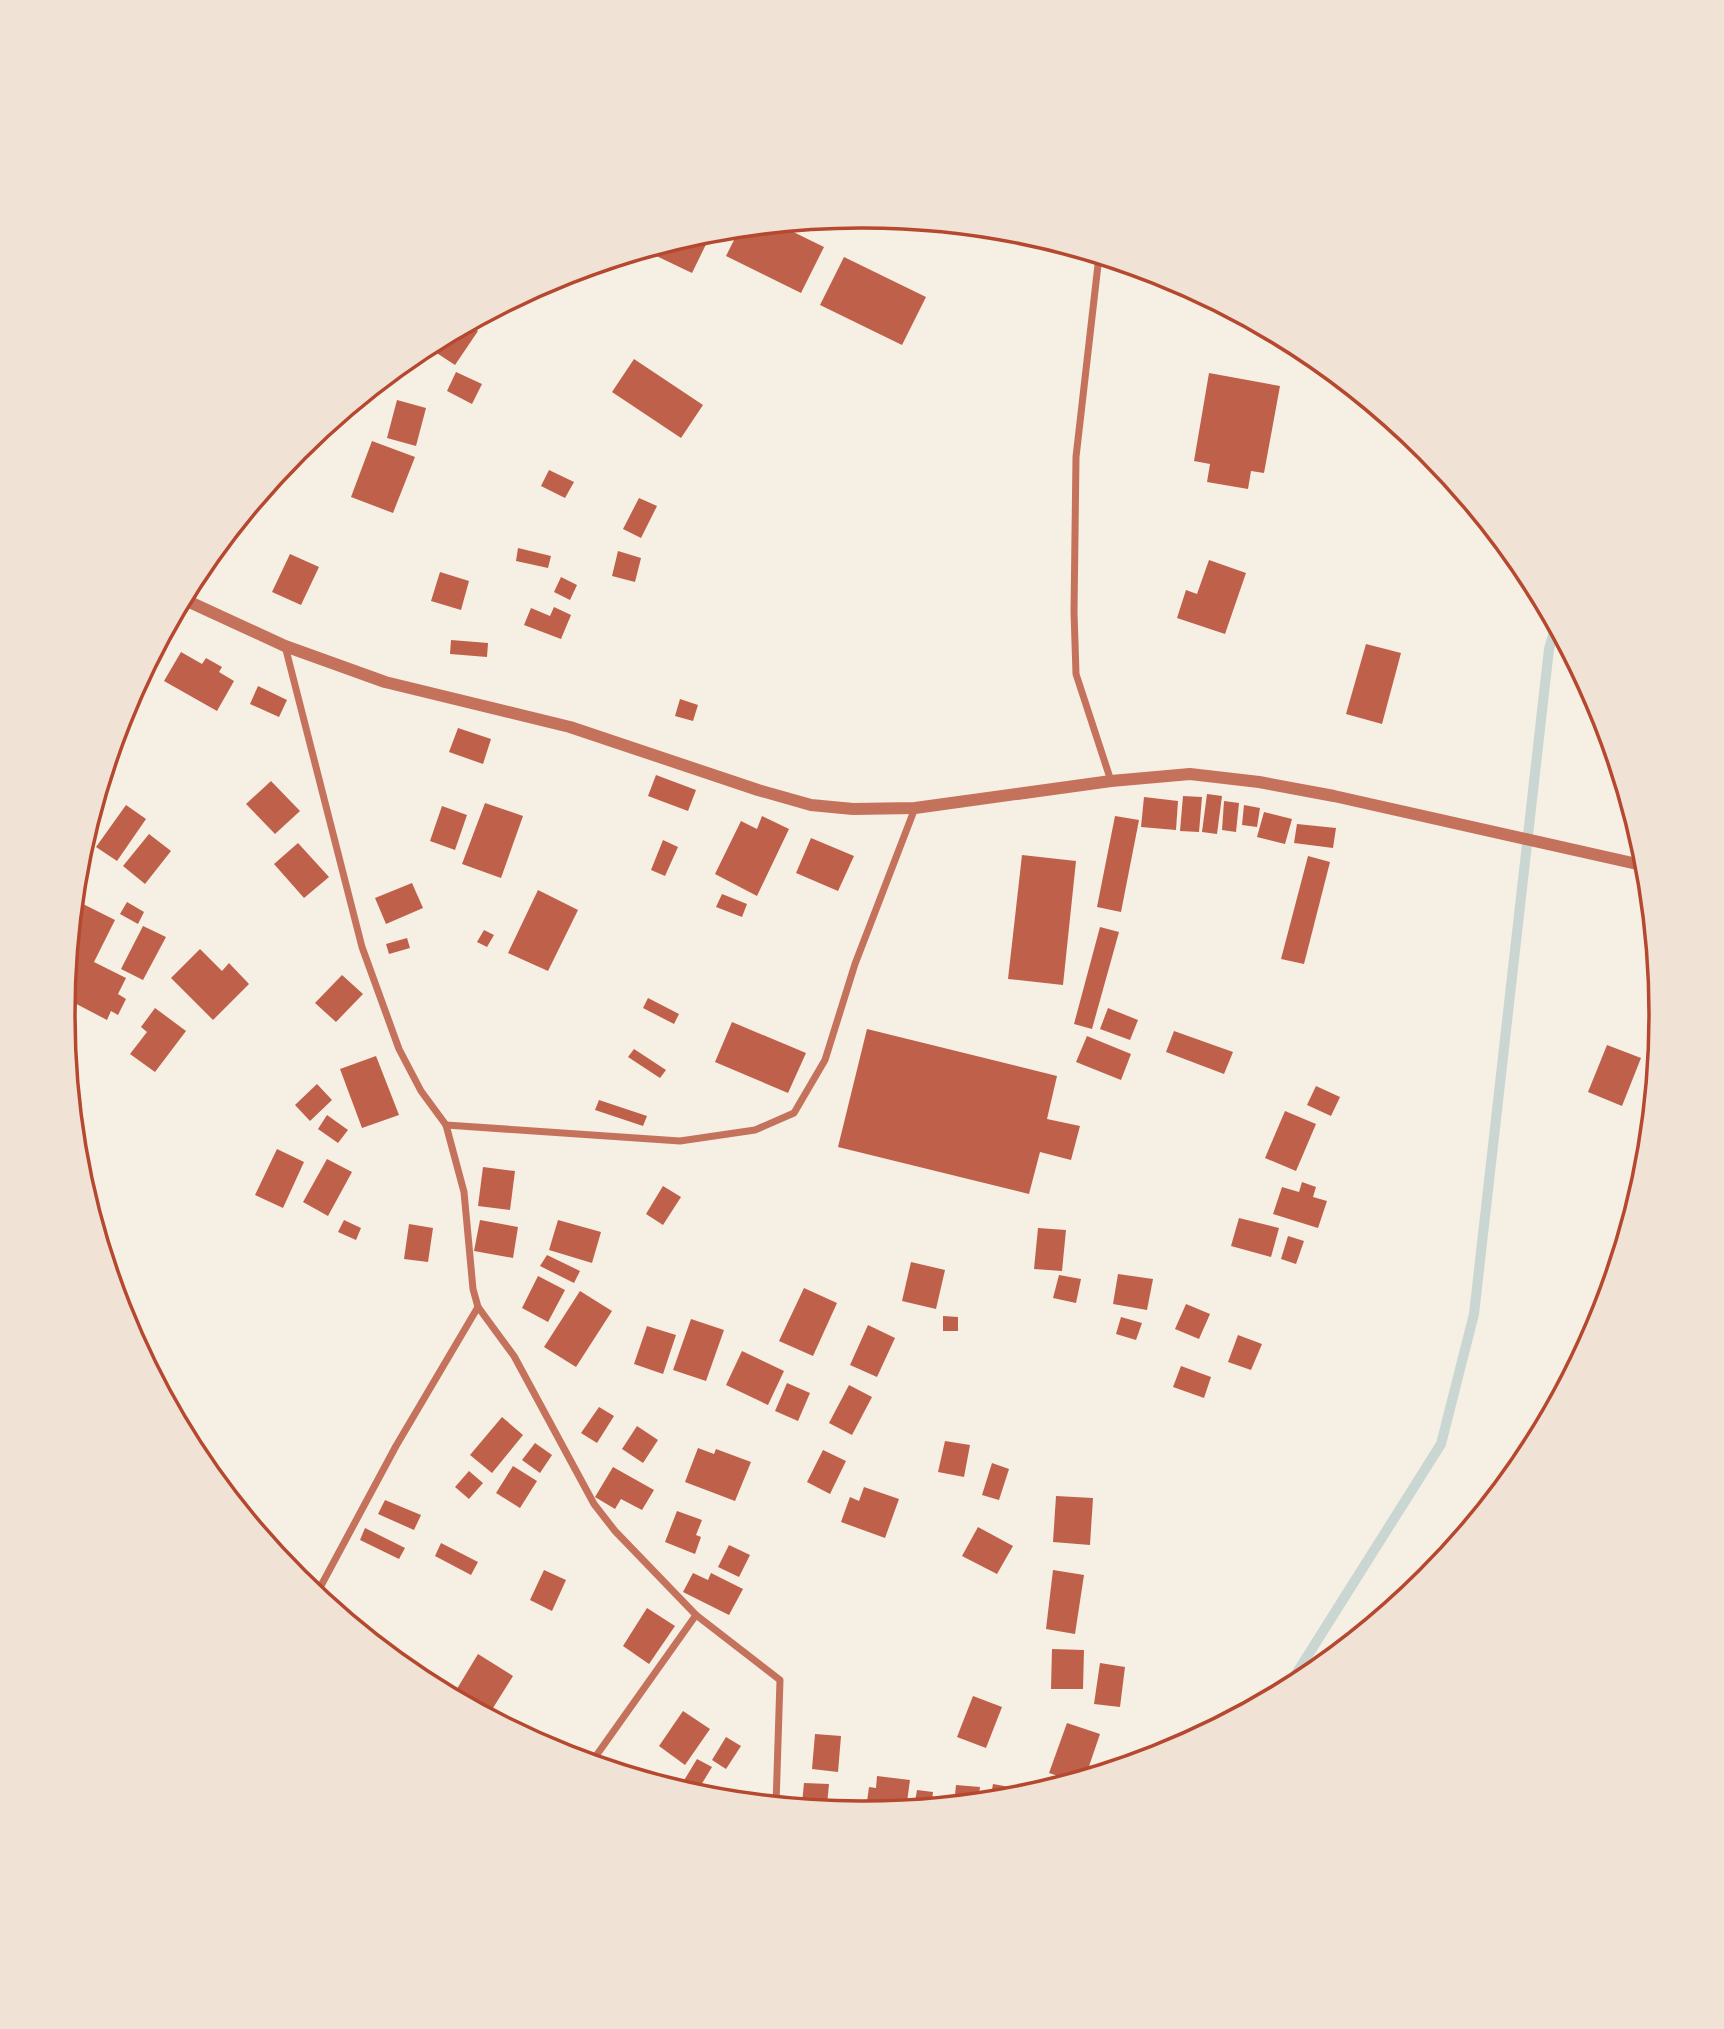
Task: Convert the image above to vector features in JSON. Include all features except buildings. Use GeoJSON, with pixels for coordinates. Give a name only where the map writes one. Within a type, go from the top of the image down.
{"type":"FeatureCollection","features":[{"type":"Feature","properties":{"kind":"street"},"geometry":{"type":"LineString","coordinates":[[1098,265],[1076,457],[1074,612],[1076,674],[1111,781]]}},
{"type":"Feature","properties":{"kind":"street"},"geometry":{"type":"LineString","coordinates":[[192,603],[285,646],[384,682],[570,727],[811,805],[853,809],[915,808],[1111,781],[1190,774],[1259,782],[1634,863]]}},
{"type":"Feature","properties":{"kind":"street"},"geometry":{"type":"LineString","coordinates":[[285,646],[362,947],[399,1049],[421,1091],[446,1125],[464,1192],[473,1289],[478,1307],[514,1356],[594,1504],[615,1531],[696,1615],[780,1680],[776,1797]]}},
{"type":"Feature","properties":{"kind":"street"},"geometry":{"type":"LineString","coordinates":[[446,1125],[680,1141],[755,1130],[794,1112],[825,1060],[855,964],[915,808]]}},
{"type":"Feature","properties":{"kind":"street"},"geometry":{"type":"LineString","coordinates":[[321,1585],[396,1446],[478,1307]]}},
{"type":"Feature","properties":{"kind":"street"},"geometry":{"type":"LineString","coordinates":[[597,1755],[696,1615]]}},
{"type":"Feature","properties":{"kind":"waterway"},"geometry":{"type":"LineString","coordinates":[[1299,1669],[1441,1444],[1474,1314],[1552,638]]}}]}
